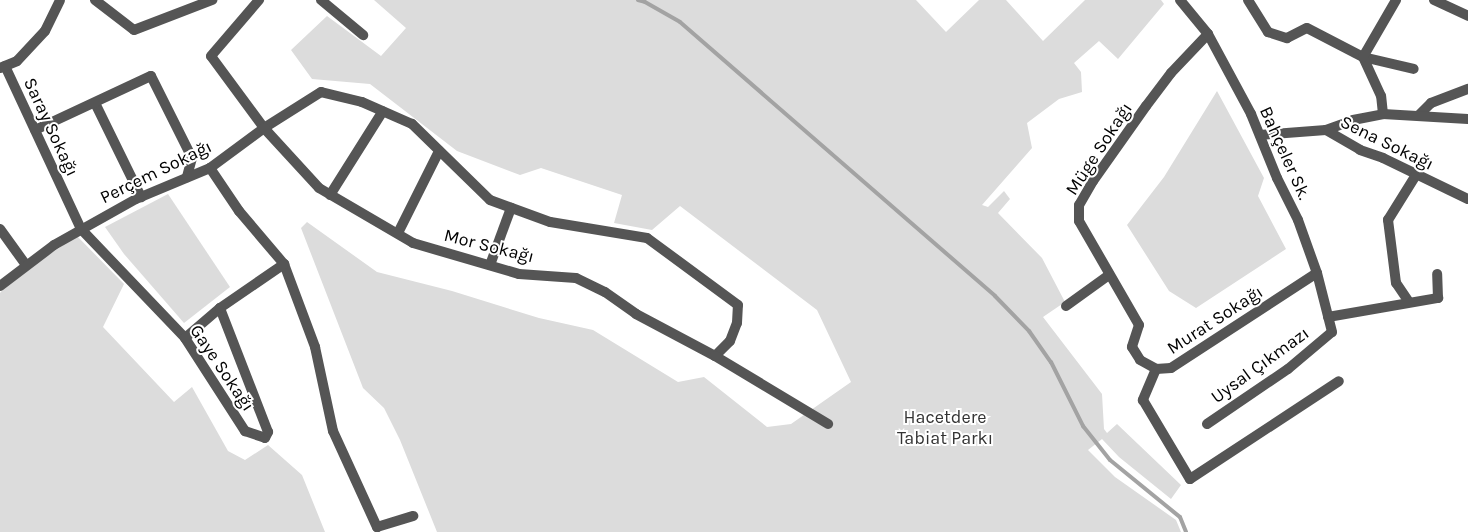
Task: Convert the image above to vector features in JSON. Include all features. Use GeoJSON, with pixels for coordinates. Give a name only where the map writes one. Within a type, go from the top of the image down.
{"type":"FeatureCollection","features":[{"type":"Feature","properties":{"kind":"street"},"geometry":{"type":"LineString","coordinates":[[2,67],[17,61],[45,31],[60,0]]}},
{"type":"Feature","properties":{"kind":"street"},"geometry":{"type":"LineString","coordinates":[[95,0],[134,30],[210,0]]}},
{"type":"Feature","properties":{"kind":"street"},"geometry":{"type":"LineString","coordinates":[[259,0],[211,56],[264,128]]}},
{"type":"Feature","properties":{"kind":"street"},"geometry":{"type":"LineString","coordinates":[[321,0],[363,35]]}},
{"type":"Feature","properties":{"kind":"street","name":"Bahçeler Sk."},"geometry":{"type":"LineString","coordinates":[[1180,0],[1208,34],[1251,114],[1298,220],[1317,272],[1332,332]]}},
{"type":"Feature","properties":{"kind":"street"},"geometry":{"type":"LineString","coordinates":[[1248,0],[1268,32],[1287,38],[1307,28],[1363,57],[1414,69]]}},
{"type":"Feature","properties":{"kind":"street"},"geometry":{"type":"LineString","coordinates":[[1363,57],[1396,0]]}},
{"type":"Feature","properties":{"kind":"street"},"geometry":{"type":"LineString","coordinates":[[1434,0],[1468,16]]}},
{"type":"Feature","properties":{"kind":"street","name":"Müge Sokağı"},"geometry":{"type":"LineString","coordinates":[[1132,347],[1139,325],[1079,221],[1079,205],[1093,181],[1146,106],[1171,73],[1208,34]]}},
{"type":"Feature","properties":{"kind":"street"},"geometry":{"type":"LineString","coordinates":[[1363,57],[1381,96],[1383,114]]}},
{"type":"Feature","properties":{"kind":"street","name":"Saray Sokağı"},"geometry":{"type":"LineString","coordinates":[[2,67],[35,130],[81,229]]}},
{"type":"Feature","properties":{"kind":"street"},"geometry":{"type":"LineString","coordinates":[[35,130],[151,76],[192,158],[187,177]]}},
{"type":"Feature","properties":{"kind":"street"},"geometry":{"type":"LineString","coordinates":[[1419,115],[1431,103],[1468,89]]}},
{"type":"Feature","properties":{"kind":"street","name":"Perçem Sokağı"},"geometry":{"type":"LineString","coordinates":[[0,286],[26,265],[81,229],[141,196],[210,168],[264,128],[321,92],[362,102],[412,124],[490,200],[550,222],[647,238],[738,305],[737,323],[730,341],[715,356]]}},
{"type":"Feature","properties":{"kind":"street"},"geometry":{"type":"LineString","coordinates":[[95,103],[141,196]]}},
{"type":"Feature","properties":{"kind":"street"},"geometry":{"type":"LineString","coordinates":[[330,195],[383,111]]}},
{"type":"Feature","properties":{"kind":"street"},"geometry":{"type":"LineString","coordinates":[[1326,130],[1353,120],[1383,114],[1468,119]]}},
{"type":"Feature","properties":{"kind":"street","name":"Mor Sokağı"},"geometry":{"type":"LineString","coordinates":[[264,128],[318,188],[413,243],[519,274],[576,278],[605,292],[636,314],[715,356],[828,424]]}},
{"type":"Feature","properties":{"kind":"street","name":"Sena Sokağı"},"geometry":{"type":"LineString","coordinates":[[1260,135],[1326,130],[1360,150],[1383,158],[1468,199]]}},
{"type":"Feature","properties":{"kind":"street"},"geometry":{"type":"LineString","coordinates":[[398,233],[439,151]]}},
{"type":"Feature","properties":{"kind":"street"},"geometry":{"type":"LineString","coordinates":[[210,168],[239,211],[284,264],[314,346],[334,431],[377,527],[413,516]]}},
{"type":"Feature","properties":{"kind":"street"},"geometry":{"type":"LineString","coordinates":[[1409,302],[1396,283],[1388,220],[1416,175]]}},
{"type":"Feature","properties":{"kind":"street"},"geometry":{"type":"LineString","coordinates":[[490,265],[511,208]]}},
{"type":"Feature","properties":{"kind":"street"},"geometry":{"type":"LineString","coordinates":[[0,229],[26,265]]}},
{"type":"Feature","properties":{"kind":"street","name":"Gaye Sokağı"},"geometry":{"type":"LineString","coordinates":[[81,229],[185,338],[245,431],[265,438],[268,432],[220,308]]}},
{"type":"Feature","properties":{"kind":"street"},"geometry":{"type":"LineString","coordinates":[[185,338],[220,308],[284,264]]}},
{"type":"Feature","properties":{"kind":"street","name":"Murat Sokağı"},"geometry":{"type":"LineString","coordinates":[[1132,347],[1140,360],[1156,369],[1171,368],[1317,272]]}},
{"type":"Feature","properties":{"kind":"street"},"geometry":{"type":"LineString","coordinates":[[1328,316],[1438,298],[1438,274]]}},
{"type":"Feature","properties":{"kind":"street"},"geometry":{"type":"LineString","coordinates":[[1066,306],[1109,275]]}},
{"type":"Feature","properties":{"kind":"street","name":"Uysal Çıkmazı"},"geometry":{"type":"LineString","coordinates":[[1207,424],[1288,369],[1332,332]]}},
{"type":"Feature","properties":{"kind":"street"},"geometry":{"type":"LineString","coordinates":[[1156,369],[1143,400],[1190,479],[1339,382]]}},
{"type":"Feature","properties":{"kind":"green space","name":"Hacetdere Tabiat Parkı"},"geometry":{"type":"Polygon","coordinates":[[[374,0],[916,0],[946,32],[979,0],[1006,0],[1043,41],[1085,0],[1161,0],[1164,4],[1118,59],[1099,41],[1074,63],[1081,72],[1082,92],[1059,99],[1027,123],[1032,148],[982,205],[988,207],[1004,191],[1010,199],[998,213],[1042,258],[1065,302],[1043,317],[1102,394],[1104,429],[1107,433],[1117,424],[1181,485],[1171,499],[1119,457],[1102,439],[1088,450],[1115,477],[1176,520],[1181,532],[437,532],[400,440],[384,408],[363,388],[301,228],[307,222],[377,272],[452,291],[539,318],[593,330],[678,382],[704,377],[767,427],[791,424],[851,382],[817,310],[680,206],[652,230],[614,223],[622,195],[541,168],[520,175],[457,151],[370,84],[312,79],[291,50],[327,16],[381,56],[406,28],[374,0]]]}},
{"type":"Feature","properties":{"kind":"green space"},"geometry":{"type":"Polygon","coordinates":[[[1217,91],[1264,178],[1258,196],[1286,249],[1196,308],[1169,291],[1127,225],[1164,177],[1217,91]]]}},
{"type":"Feature","properties":{"kind":"green space"},"geometry":{"type":"Polygon","coordinates":[[[168,194],[230,287],[184,323],[124,254],[105,227],[168,194]]]}},
{"type":"Feature","properties":{"kind":"green space"},"geometry":{"type":"Polygon","coordinates":[[[77,236],[124,284],[103,327],[174,402],[192,387],[228,451],[245,460],[268,445],[302,475],[325,532],[0,532],[0,293],[13,278],[77,236]]]}},
{"type":"Feature","properties":{"kind":"waterway"},"geometry":{"type":"LineString","coordinates":[[638,0],[680,22],[995,296],[1029,331],[1051,362],[1083,426],[1110,460],[1180,517],[1186,532]]}}]}
